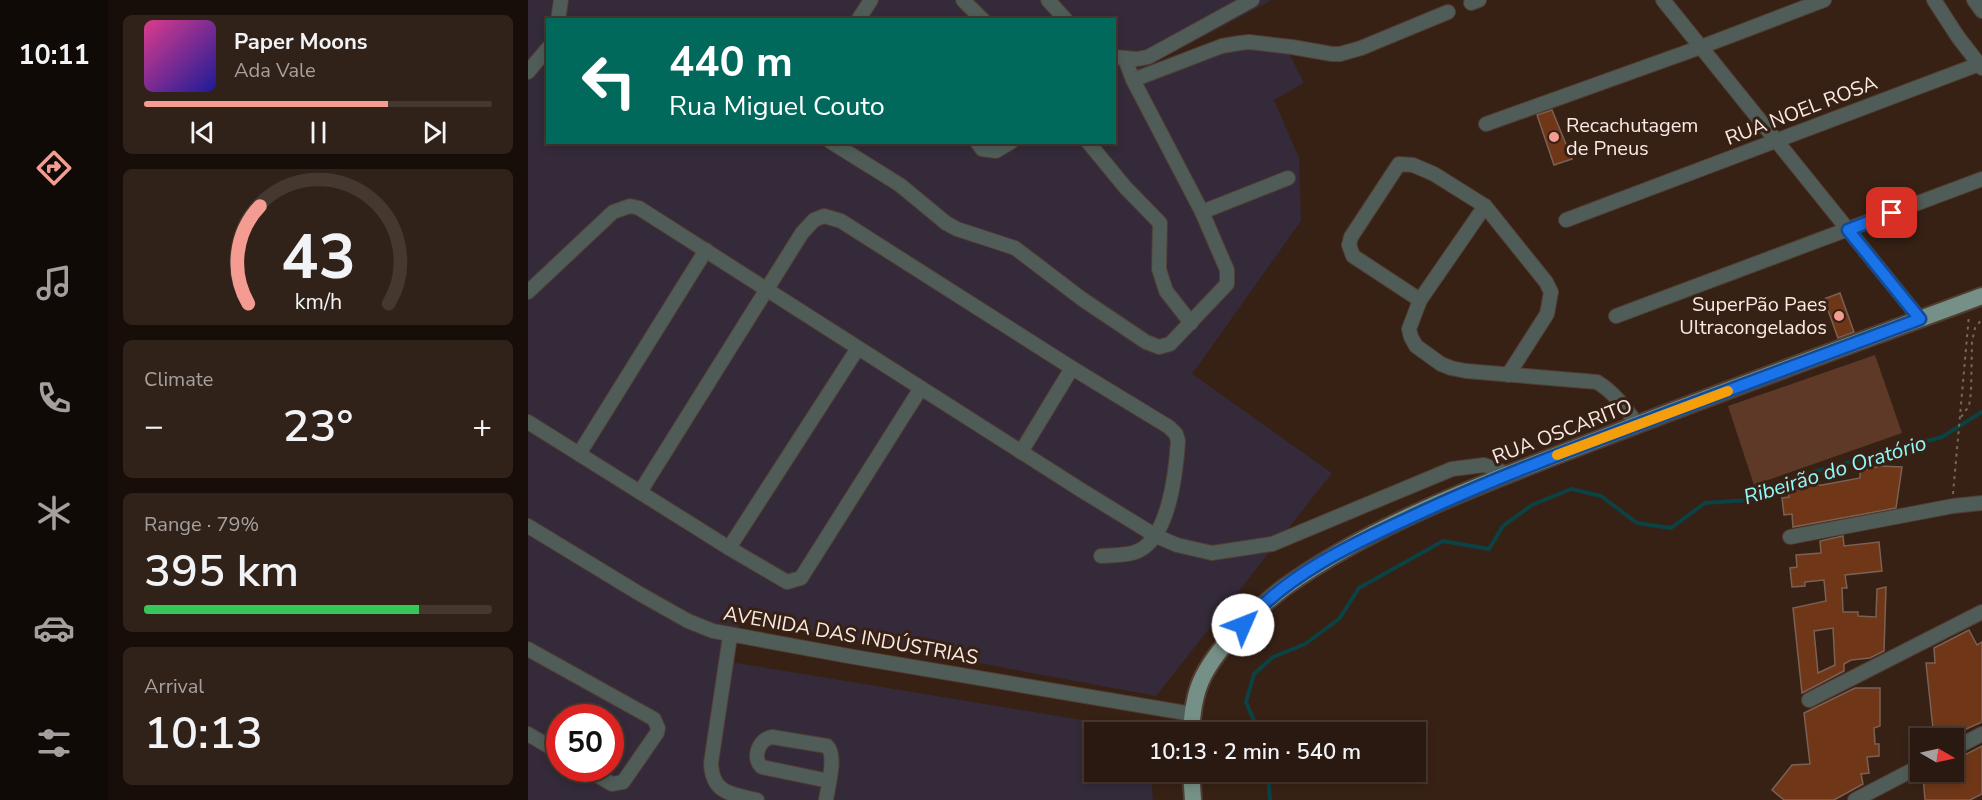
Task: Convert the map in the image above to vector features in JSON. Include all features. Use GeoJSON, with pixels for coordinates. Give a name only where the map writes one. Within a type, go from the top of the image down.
{"type":"FeatureCollection","features":[{"type":"Feature","properties":{"kind":"main road","name":"RUA OSCARITO"},"geometry":{"type":"LineString","coordinates":[[1192,722],[1201,681],[1217,655],[1253,614],[1283,588],[1329,558],[1384,530],[1508,474],[1974,299]]}},
{"type":"Feature","properties":{"kind":"main road"},"geometry":{"type":"LineString","coordinates":[[1192,782],[1193,800]]}},
{"type":"Feature","properties":{"kind":"street"},"geometry":{"type":"LineString","coordinates":[[558,18],[561,0]]}},
{"type":"Feature","properties":{"kind":"street"},"geometry":{"type":"LineString","coordinates":[[859,18],[871,0]]}},
{"type":"Feature","properties":{"kind":"street"},"geometry":{"type":"LineString","coordinates":[[963,0],[981,18]]}},
{"type":"Feature","properties":{"kind":"street"},"geometry":{"type":"LineString","coordinates":[[1048,0],[1064,18]]}},
{"type":"Feature","properties":{"kind":"street"},"geometry":{"type":"LineString","coordinates":[[834,144],[900,185],[957,229],[991,238],[1015,248],[1082,300],[1146,342],[1160,347],[1166,346],[1224,289],[1228,280],[1227,270],[1202,212],[1120,58],[1148,57],[1252,0]]}},
{"type":"Feature","properties":{"kind":"street"},"geometry":{"type":"LineString","coordinates":[[1663,0],[1920,319]]}},
{"type":"Feature","properties":{"kind":"street"},"geometry":{"type":"LineString","coordinates":[[1486,124],[1824,0]]}},
{"type":"Feature","properties":{"kind":"street"},"geometry":{"type":"LineString","coordinates":[[1934,0],[1981,65]]}},
{"type":"Feature","properties":{"kind":"street"},"geometry":{"type":"LineString","coordinates":[[1974,0],[1982,11]]}},
{"type":"Feature","properties":{"kind":"street"},"geometry":{"type":"LineString","coordinates":[[1133,80],[1222,46],[1240,43],[1281,45],[1340,54],[1361,48],[1448,12]]}},
{"type":"Feature","properties":{"kind":"street"},"geometry":{"type":"LineString","coordinates":[[528,72],[546,50]]}},
{"type":"Feature","properties":{"kind":"street","name":"RUA NOEL ROSA"},"geometry":{"type":"LineString","coordinates":[[1566,220],[1981,65]]}},
{"type":"Feature","properties":{"kind":"street"},"geometry":{"type":"LineString","coordinates":[[978,144],[982,149],[996,151],[1008,144]]}},
{"type":"Feature","properties":{"kind":"street"},"geometry":{"type":"LineString","coordinates":[[1090,144],[1125,187],[1160,223],[1159,269],[1166,291],[1191,323]]}},
{"type":"Feature","properties":{"kind":"street"},"geometry":{"type":"LineString","coordinates":[[1420,300],[1353,256],[1350,251],[1351,237],[1399,164],[1413,165],[1434,174],[1485,206],[1546,282],[1551,292],[1547,314],[1508,375]]}},
{"type":"Feature","properties":{"kind":"street"},"geometry":{"type":"LineString","coordinates":[[1202,212],[1288,178]]}},
{"type":"Feature","properties":{"kind":"street"},"geometry":{"type":"LineString","coordinates":[[1616,316],[1982,179]]}},
{"type":"Feature","properties":{"kind":"street"},"geometry":{"type":"LineString","coordinates":[[528,292],[613,212],[630,206],[645,211],[1156,536],[1177,545],[1212,553],[1272,544],[1452,469],[1484,465],[1508,474]]}},
{"type":"Feature","properties":{"kind":"street"},"geometry":{"type":"LineString","coordinates":[[1485,206],[1420,300],[1409,328],[1416,346],[1441,364],[1451,368],[1597,382],[1623,405],[1637,424]]}},
{"type":"Feature","properties":{"kind":"street"},"geometry":{"type":"LineString","coordinates":[[640,492],[802,233],[819,217],[830,217],[851,227],[1072,368],[1131,402],[1176,434],[1177,454],[1165,517],[1156,536],[1144,548],[1136,552],[1101,556]]}},
{"type":"Feature","properties":{"kind":"street"},"geometry":{"type":"LineString","coordinates":[[579,454],[706,250]]}},
{"type":"Feature","properties":{"kind":"street"},"geometry":{"type":"LineString","coordinates":[[729,548],[858,348]]}},
{"type":"Feature","properties":{"kind":"street"},"geometry":{"type":"LineString","coordinates":[[1021,452],[1072,368]]}},
{"type":"Feature","properties":{"kind":"street"},"geometry":{"type":"LineString","coordinates":[[528,422],[782,581],[792,582],[801,578],[921,388]]}},
{"type":"Feature","properties":{"kind":"street"},"geometry":{"type":"LineString","coordinates":[[1790,537],[1953,506],[1982,503]]}},
{"type":"Feature","properties":{"kind":"street","name":"AVENIDA DAS INDÚSTRIAS"},"geometry":{"type":"LineString","coordinates":[[528,526],[688,621],[730,636],[1192,714]]}},
{"type":"Feature","properties":{"kind":"street"},"geometry":{"type":"LineString","coordinates":[[1809,700],[1982,612]]}},
{"type":"Feature","properties":{"kind":"street"},"geometry":{"type":"LineString","coordinates":[[730,636],[711,763],[712,776],[720,788],[757,800]]}},
{"type":"Feature","properties":{"kind":"street"},"geometry":{"type":"LineString","coordinates":[[528,649],[654,719],[657,723],[657,733],[624,781]]}},
{"type":"Feature","properties":{"kind":"street"},"geometry":{"type":"LineString","coordinates":[[528,734],[546,745]]}},
{"type":"Feature","properties":{"kind":"street"},"geometry":{"type":"LineString","coordinates":[[1964,743],[1982,734]]}},
{"type":"Feature","properties":{"kind":"street"},"geometry":{"type":"LineString","coordinates":[[826,800],[829,781],[832,756],[827,746],[772,737],[760,742],[757,760],[762,767],[829,781]]}},
{"type":"Feature","properties":{"kind":"street"},"geometry":{"type":"LineString","coordinates":[[1855,800],[1910,771]]}},
{"type":"Feature","properties":{"kind":"street"},"geometry":{"type":"LineString","coordinates":[[609,782],[620,784],[623,782]]}},
{"type":"Feature","properties":{"kind":"path"},"geometry":{"type":"LineString","coordinates":[[1953,506],[1969,316],[1974,299]]}},
{"type":"Feature","properties":{"kind":"path"},"geometry":{"type":"LineString","coordinates":[[1959,419],[1969,405],[1972,342],[1975,328],[1982,319]]}},
{"type":"Feature","properties":{"kind":"shaded area"},"geometry":{"type":"Polygon","coordinates":[[[528,0],[1272,0],[1154,63],[1163,77],[1234,46],[1289,53],[1304,83],[1274,100],[1299,158],[1301,221],[1192,374],[1332,473],[1156,696],[742,619],[724,661],[1094,722],[1084,722],[1084,782],[1152,782],[1153,800],[528,800],[528,0]]]}},
{"type":"Feature","properties":{"kind":"shaded area"},"geometry":{"type":"Polygon","coordinates":[[[1875,355],[1902,433],[1754,485],[1728,406],[1875,355]]]}},
{"type":"Feature","properties":{"kind":"building","name":"Recachutagem de Pneus"},"geometry":{"type":"Polygon","coordinates":[[[1552,110],[1572,159],[1554,165],[1537,115],[1552,110]]]}},
{"type":"Feature","properties":{"kind":"building","name":"SuperPão Paes Ultracongelados"},"geometry":{"type":"Polygon","coordinates":[[[1840,293],[1854,332],[1838,338],[1824,299],[1840,293]]]}},
{"type":"Feature","properties":{"kind":"building"},"geometry":{"type":"Polygon","coordinates":[[[1880,466],[1902,467],[1896,508],[1793,527],[1792,514],[1784,515],[1782,498],[1789,497],[1788,490],[1804,485],[1822,485],[1860,478],[1860,471],[1880,466]]]}},
{"type":"Feature","properties":{"kind":"building"},"geometry":{"type":"Polygon","coordinates":[[[1843,536],[1844,546],[1879,542],[1882,571],[1845,575],[1847,588],[1842,588],[1843,612],[1858,612],[1858,616],[1876,617],[1877,589],[1886,587],[1884,651],[1870,658],[1851,660],[1844,664],[1844,671],[1802,693],[1793,608],[1826,601],[1824,580],[1805,582],[1805,586],[1792,587],[1790,568],[1797,567],[1796,555],[1821,553],[1820,541],[1843,536]],[[1833,628],[1814,631],[1818,673],[1835,665],[1833,628]]]}},
{"type":"Feature","properties":{"kind":"building"},"geometry":{"type":"Polygon","coordinates":[[[1969,630],[1977,645],[1982,642],[1982,722],[1964,730],[1964,728],[1933,728],[1926,663],[1935,663],[1934,648],[1969,630]]]}},
{"type":"Feature","properties":{"kind":"building"},"geometry":{"type":"Polygon","coordinates":[[[1855,688],[1880,688],[1880,726],[1874,728],[1875,744],[1879,744],[1879,756],[1867,757],[1869,773],[1861,774],[1863,784],[1834,800],[1784,800],[1772,790],[1792,765],[1810,764],[1804,713],[1855,688]]]}},
{"type":"Feature","properties":{"kind":"building"},"geometry":{"type":"Polygon","coordinates":[[[1982,746],[1982,794],[1970,800],[1925,800],[1924,782],[1964,782],[1964,755],[1982,746]]]}},
{"type":"Feature","properties":{"kind":"waterway","name":"Ribeirão do Oratório"},"geometry":{"type":"LineString","coordinates":[[1255,722],[1246,702],[1254,674],[1273,657],[1305,644],[1339,619],[1359,588],[1443,541],[1489,549],[1503,526],[1532,505],[1571,489],[1601,496],[1637,523],[1671,528],[1705,503],[1750,500],[1768,489],[1813,472],[1942,437],[1982,412]]}},
{"type":"Feature","properties":{"kind":"waterway","name":"Ribeirão do Oratório"},"geometry":{"type":"LineString","coordinates":[[1269,782],[1270,800]]}},
{"type":"Feature","properties":{"kind":"slow traffic"},"geometry":{"type":"LineString","coordinates":[[1557,455],[1728,391]]}},
{"type":"Feature","properties":{"kind":"place","name":"Recachutagem de Pneus"},"geometry":{"type":"Point","coordinates":[1554,137]}},
{"type":"Feature","properties":{"kind":"place","name":"SuperPão Paes Ultracongelados"},"geometry":{"type":"Point","coordinates":[1839,316]}},
{"type":"Feature","properties":{"kind":"route"},"geometry":{"type":"LineString","coordinates":[[1243,625],[1283,588],[1329,558],[1430,508],[1508,474],[1637,424],[1920,319],[1848,230],[1892,213]]}}]}
